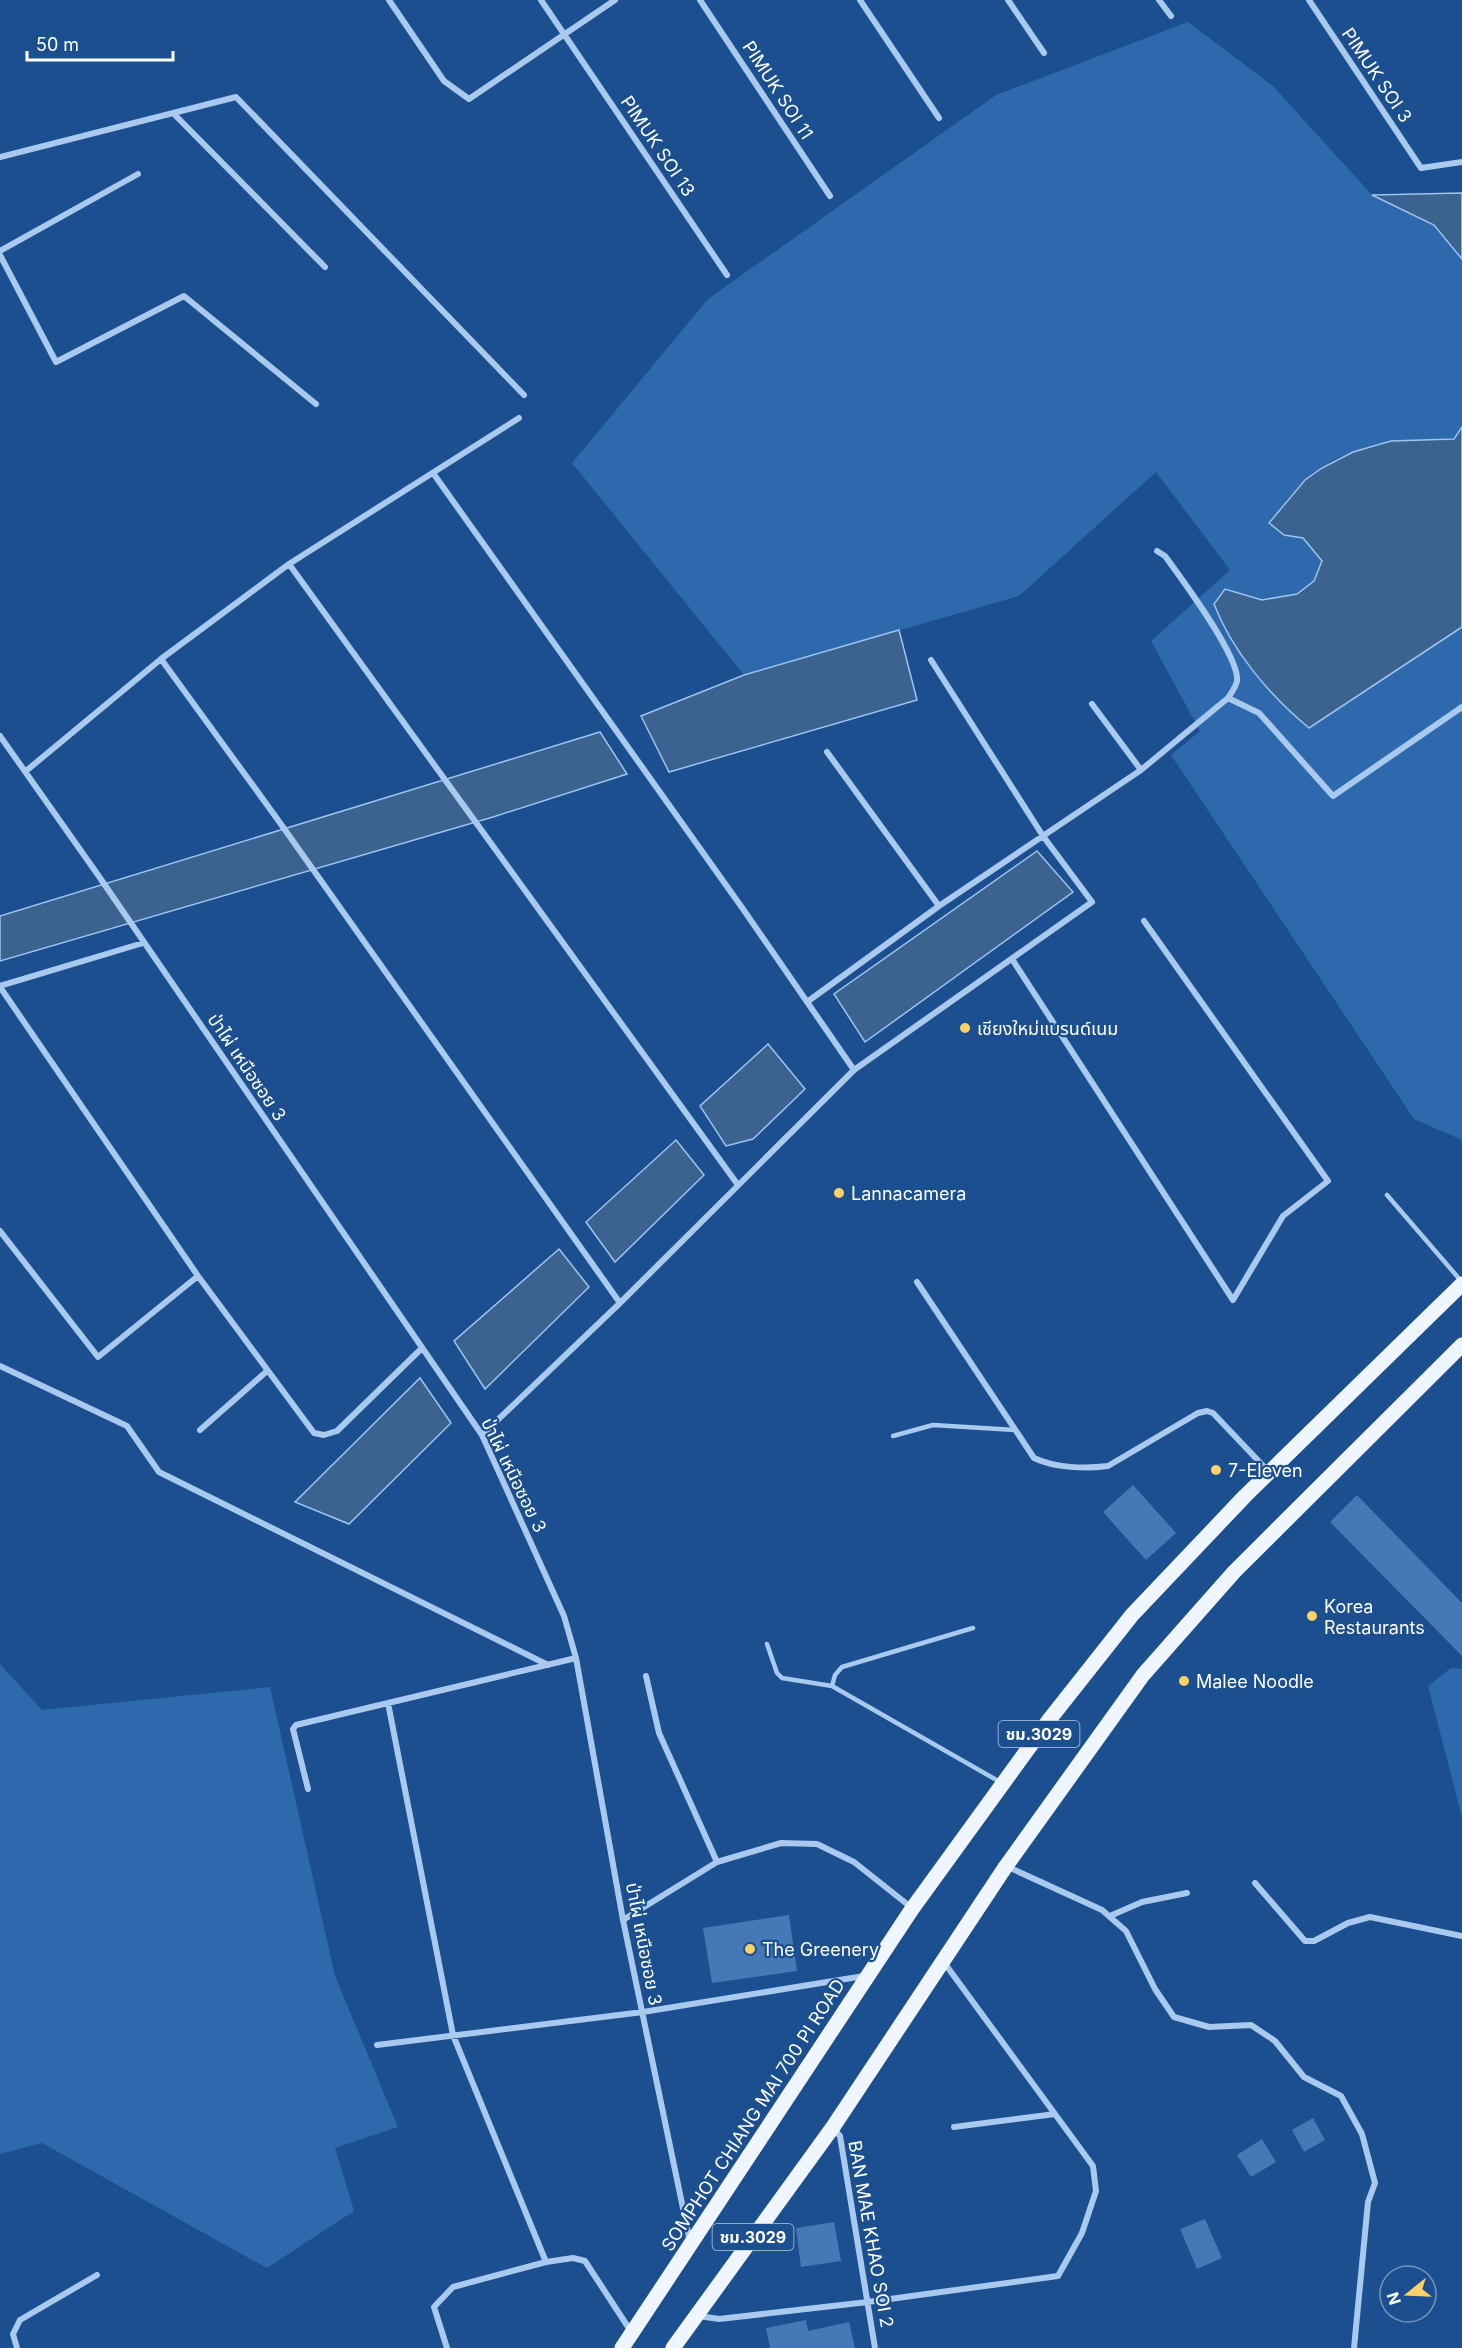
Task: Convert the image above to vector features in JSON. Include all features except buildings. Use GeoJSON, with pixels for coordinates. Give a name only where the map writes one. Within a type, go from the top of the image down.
{"type":"FeatureCollection","features":[{"type":"Feature","properties":{"kind":"main road","name":"SOMPHOT CHIANG MAI 700 PI ROAD"},"geometry":{"type":"LineString","coordinates":[[622,2348],[912,1909],[1049,1720],[1132,1615],[1269,1472],[1462,1283]]}},
{"type":"Feature","properties":{"kind":"main road","name":"ชม.3029"},"geometry":{"type":"LineString","coordinates":[[673,2348],[833,2127],[1006,1866],[1143,1675],[1234,1572],[1462,1345]]}},
{"type":"Feature","properties":{"kind":"main road","name":"ชม.3029"},"geometry":{"type":"LineString","coordinates":[[687,2348],[695,2316]]}},
{"type":"Feature","properties":{"kind":"street"},"geometry":{"type":"LineString","coordinates":[[389,0],[444,81],[469,99],[615,0]]}},
{"type":"Feature","properties":{"kind":"street","name":"PIMUK SOI 13"},"geometry":{"type":"LineString","coordinates":[[541,0],[727,275]]}},
{"type":"Feature","properties":{"kind":"street","name":"PIMUK SOI 11"},"geometry":{"type":"LineString","coordinates":[[700,0],[830,196]]}},
{"type":"Feature","properties":{"kind":"street"},"geometry":{"type":"LineString","coordinates":[[860,0],[939,117]]}},
{"type":"Feature","properties":{"kind":"street"},"geometry":{"type":"LineString","coordinates":[[1008,0],[1044,53]]}},
{"type":"Feature","properties":{"kind":"street"},"geometry":{"type":"LineString","coordinates":[[1160,0],[1171,16]]}},
{"type":"Feature","properties":{"kind":"street","name":"PIMUK SOI 3"},"geometry":{"type":"LineString","coordinates":[[1309,0],[1420,168],[1462,162]]}},
{"type":"Feature","properties":{"kind":"street"},"geometry":{"type":"LineString","coordinates":[[0,157],[236,97],[524,395]]}},
{"type":"Feature","properties":{"kind":"street"},"geometry":{"type":"LineString","coordinates":[[174,114],[325,267]]}},
{"type":"Feature","properties":{"kind":"street"},"geometry":{"type":"LineString","coordinates":[[138,174],[0,253],[56,362],[184,296],[316,404]]}},
{"type":"Feature","properties":{"kind":"street"},"geometry":{"type":"LineString","coordinates":[[26,771],[160,659],[289,564],[519,418]]}},
{"type":"Feature","properties":{"kind":"street"},"geometry":{"type":"LineString","coordinates":[[433,473],[854,1070]]}},
{"type":"Feature","properties":{"kind":"street"},"geometry":{"type":"LineString","coordinates":[[807,1002],[939,906],[1141,770],[1228,698],[1237,682],[1236,670],[1203,608],[1165,556],[1157,551]]}},
{"type":"Feature","properties":{"kind":"street"},"geometry":{"type":"LineString","coordinates":[[289,564],[738,1185]]}},
{"type":"Feature","properties":{"kind":"street"},"geometry":{"type":"LineString","coordinates":[[160,659],[278,820],[620,1303]]}},
{"type":"Feature","properties":{"kind":"street"},"geometry":{"type":"LineString","coordinates":[[482,1435],[620,1303],[854,1070],[1092,902],[1043,836],[931,660]]}},
{"type":"Feature","properties":{"kind":"street"},"geometry":{"type":"LineString","coordinates":[[1228,698],[1259,712],[1333,796],[1462,707]]}},
{"type":"Feature","properties":{"kind":"street"},"geometry":{"type":"LineString","coordinates":[[1092,704],[1141,770]]}},
{"type":"Feature","properties":{"kind":"street","name":"ป่าไผ่ เหนือซอย 3"},"geometry":{"type":"LineString","coordinates":[[0,736],[482,1435],[564,1616],[576,1658],[623,1920],[690,2245]]}},
{"type":"Feature","properties":{"kind":"street"},"geometry":{"type":"LineString","coordinates":[[827,752],[939,906]]}},
{"type":"Feature","properties":{"kind":"street"},"geometry":{"type":"LineString","coordinates":[[1012,959],[1233,1299],[1283,1216],[1328,1181],[1144,921]]}},
{"type":"Feature","properties":{"kind":"street"},"geometry":{"type":"LineString","coordinates":[[143,943],[0,987],[198,1276],[314,1433],[324,1435],[337,1431],[422,1349]]}},
{"type":"Feature","properties":{"kind":"street"},"geometry":{"type":"LineString","coordinates":[[0,1231],[98,1357],[198,1276]]}},
{"type":"Feature","properties":{"kind":"street"},"geometry":{"type":"LineString","coordinates":[[917,1282],[1034,1458],[1047,1464],[1108,1466],[1198,1413],[1207,1411],[1212,1413],[1269,1472]]}},
{"type":"Feature","properties":{"kind":"street"},"geometry":{"type":"LineString","coordinates":[[0,1366],[127,1426],[159,1472],[548,1665]]}},
{"type":"Feature","properties":{"kind":"street"},"geometry":{"type":"LineString","coordinates":[[200,1430],[267,1371]]}},
{"type":"Feature","properties":{"kind":"street"},"geometry":{"type":"LineString","coordinates":[[308,1789],[293,1729],[296,1725],[576,1658]]}},
{"type":"Feature","properties":{"kind":"street"},"geometry":{"type":"LineString","coordinates":[[646,1676],[659,1732],[717,1863]]}},
{"type":"Feature","properties":{"kind":"street"},"geometry":{"type":"LineString","coordinates":[[388,1703],[453,2035],[546,2262]]}},
{"type":"Feature","properties":{"kind":"street"},"geometry":{"type":"LineString","coordinates":[[623,1920],[717,1863],[781,1843],[818,1844],[854,1862],[912,1909]]}},
{"type":"Feature","properties":{"kind":"street"},"geometry":{"type":"LineString","coordinates":[[1006,1866],[1102,1910],[1110,1916],[1126,1931],[1155,1989],[1174,2017],[1209,2027],[1251,2025],[1275,2041],[1304,2077],[1341,2096],[1362,2134],[1375,2183],[1368,2202],[1354,2348]]}},
{"type":"Feature","properties":{"kind":"street"},"geometry":{"type":"LineString","coordinates":[[1255,1882],[1305,1941],[1314,1941],[1348,1923],[1370,1917],[1462,1936]]}},
{"type":"Feature","properties":{"kind":"street"},"geometry":{"type":"LineString","coordinates":[[1110,1916],[1142,1902],[1187,1893]]}},
{"type":"Feature","properties":{"kind":"street"},"geometry":{"type":"LineString","coordinates":[[695,2316],[719,2319],[868,2302],[1058,2276],[1082,2233],[1096,2191],[1093,2166],[943,1960]]}},
{"type":"Feature","properties":{"kind":"street"},"geometry":{"type":"LineString","coordinates":[[377,2045],[643,2012],[868,1976]]}},
{"type":"Feature","properties":{"kind":"street"},"geometry":{"type":"LineString","coordinates":[[954,2127],[1055,2114]]}},
{"type":"Feature","properties":{"kind":"street","name":"BAN MAE KHAO SOI 2"},"geometry":{"type":"LineString","coordinates":[[833,2127],[840,2136],[875,2348]]}},
{"type":"Feature","properties":{"kind":"street"},"geometry":{"type":"LineString","coordinates":[[447,2348],[434,2307],[453,2287],[546,2262],[573,2258],[585,2261],[632,2334]]}},
{"type":"Feature","properties":{"kind":"street"},"geometry":{"type":"LineString","coordinates":[[17,2348],[13,2334],[20,2320],[97,2275]]}},
{"type":"Feature","properties":{"kind":"lane"},"geometry":{"type":"LineString","coordinates":[[1387,1195],[1462,1283]]}},
{"type":"Feature","properties":{"kind":"lane"},"geometry":{"type":"LineString","coordinates":[[893,1436],[933,1425],[1015,1430]]}},
{"type":"Feature","properties":{"kind":"lane"},"geometry":{"type":"LineString","coordinates":[[831,1686],[835,1675],[842,1667],[973,1628]]}},
{"type":"Feature","properties":{"kind":"lane"},"geometry":{"type":"LineString","coordinates":[[767,1644],[777,1673],[782,1678],[831,1686],[1002,1784]]}},
{"type":"Feature","properties":{"kind":"shaded area"},"geometry":{"type":"Polygon","coordinates":[[[1188,22],[1273,86],[1372,195],[1434,225],[1462,259],[1462,427],[1454,439],[1375,446],[1339,457],[1322,467],[1300,485],[1269,523],[1284,535],[1303,538],[1322,562],[1314,581],[1297,594],[1262,600],[1225,589],[1230,638],[1280,701],[1309,727],[1462,627],[1462,1140],[1414,1119],[1171,755],[1200,731],[1151,641],[1230,570],[1156,472],[1019,596],[744,675],[572,463],[708,299],[996,95],[1188,22]]]}},
{"type":"Feature","properties":{"kind":"shaded area"},"geometry":{"type":"Polygon","coordinates":[[[1462,193],[1462,259],[1434,225],[1372,195],[1462,193]]]}},
{"type":"Feature","properties":{"kind":"shaded area"},"geometry":{"type":"Polygon","coordinates":[[[1462,427],[1462,627],[1309,728],[1280,702],[1254,672],[1231,639],[1214,604],[1225,589],[1262,600],[1297,594],[1314,581],[1322,561],[1303,538],[1284,535],[1269,523],[1305,480],[1353,452],[1391,441],[1454,439],[1462,427]]]}},
{"type":"Feature","properties":{"kind":"shaded area"},"geometry":{"type":"Polygon","coordinates":[[[899,630],[917,700],[669,772],[641,716],[744,675],[899,630]]]}},
{"type":"Feature","properties":{"kind":"shaded area"},"geometry":{"type":"Polygon","coordinates":[[[600,732],[627,774],[493,817],[0,961],[0,916],[600,732]]]}},
{"type":"Feature","properties":{"kind":"shaded area"},"geometry":{"type":"Polygon","coordinates":[[[1037,851],[1073,892],[865,1042],[834,994],[1037,851]]]}},
{"type":"Feature","properties":{"kind":"shaded area"},"geometry":{"type":"Polygon","coordinates":[[[768,1044],[805,1089],[753,1139],[726,1146],[700,1106],[768,1044]]]}},
{"type":"Feature","properties":{"kind":"shaded area"},"geometry":{"type":"Polygon","coordinates":[[[676,1140],[704,1175],[615,1262],[586,1222],[676,1140]]]}},
{"type":"Feature","properties":{"kind":"shaded area"},"geometry":{"type":"Polygon","coordinates":[[[559,1249],[589,1287],[485,1389],[454,1341],[559,1249]]]}},
{"type":"Feature","properties":{"kind":"shaded area"},"geometry":{"type":"Polygon","coordinates":[[[420,1378],[451,1423],[349,1524],[295,1502],[420,1378]]]}},
{"type":"Feature","properties":{"kind":"shaded area"},"geometry":{"type":"Polygon","coordinates":[[[0,1664],[42,1710],[270,1687],[335,1976],[398,2127],[335,2148],[354,2211],[267,2268],[42,2143],[0,2154],[0,1664]]]}},
{"type":"Feature","properties":{"kind":"shaded area"},"geometry":{"type":"Polygon","coordinates":[[[1451,1668],[1462,1669],[1462,1817],[1428,1686],[1451,1668]]]}},
{"type":"Feature","properties":{"kind":"place","name":"เชียงใหม่แบรนด์เนม"},"geometry":{"type":"Point","coordinates":[965,1028]}},
{"type":"Feature","properties":{"kind":"place","name":"Lannacamera"},"geometry":{"type":"Point","coordinates":[839,1193]}},
{"type":"Feature","properties":{"kind":"place","name":"7-Eleven"},"geometry":{"type":"Point","coordinates":[1216,1470]}},
{"type":"Feature","properties":{"kind":"place","name":"Korea Restaurants"},"geometry":{"type":"Point","coordinates":[1312,1616]}},
{"type":"Feature","properties":{"kind":"place","name":"Malee Noodle"},"geometry":{"type":"Point","coordinates":[1184,1681]}},
{"type":"Feature","properties":{"kind":"place","name":"The Greenery"},"geometry":{"type":"Point","coordinates":[750,1949]}}]}
